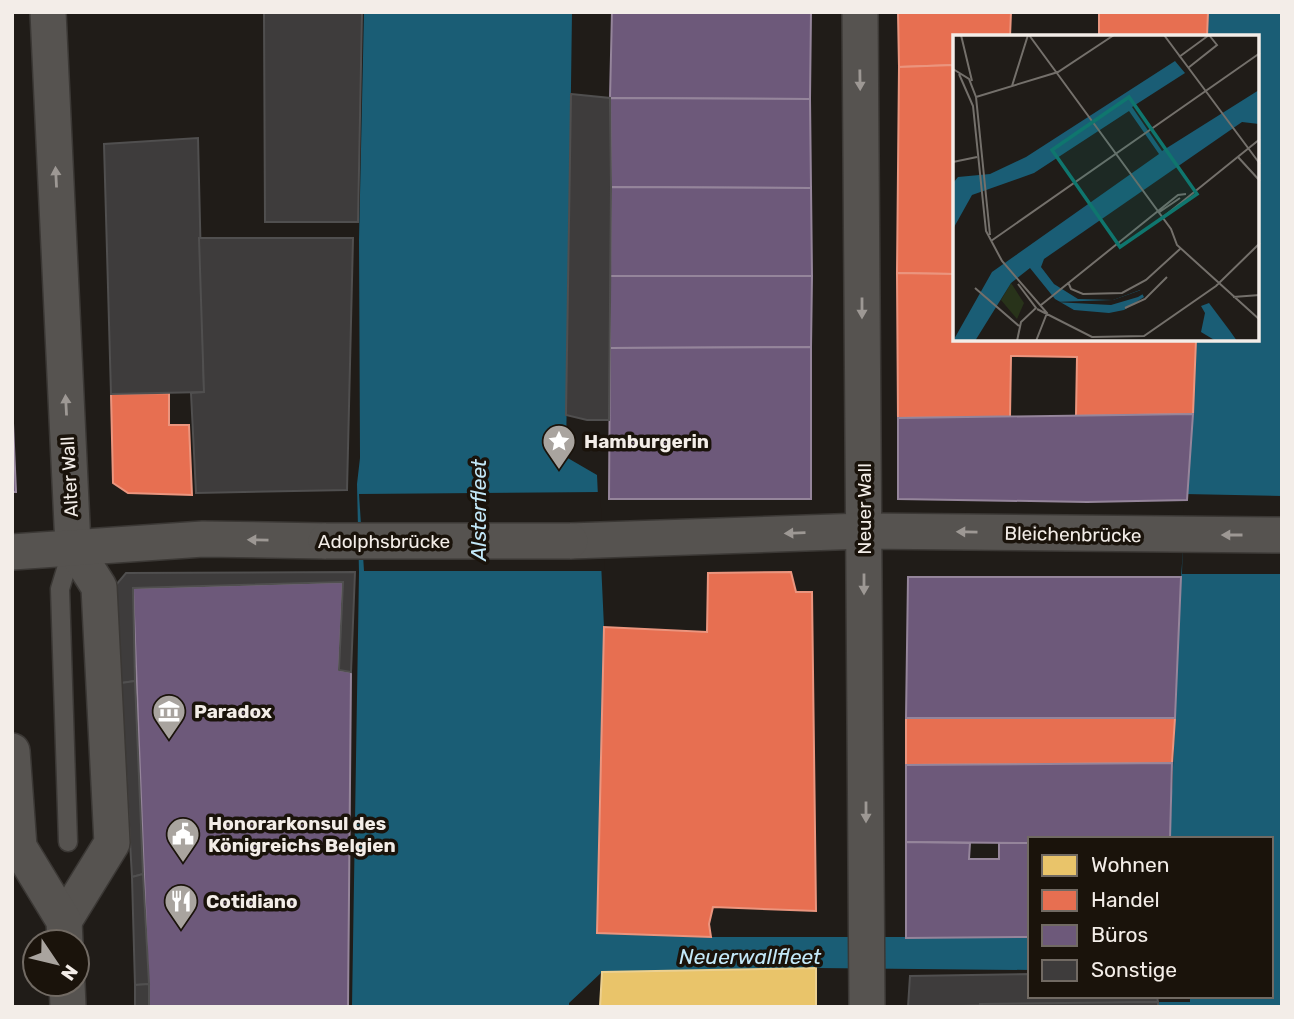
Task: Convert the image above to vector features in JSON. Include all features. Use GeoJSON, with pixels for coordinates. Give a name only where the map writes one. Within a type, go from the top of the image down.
{"type":"FeatureCollection","features":[{"type":"Feature","properties":{"kind":"street","name":"Alter Wall"},"geometry":{"type":"LineString","coordinates":[[48,12],[73,546],[99,587],[112,843],[67,928]]}},
{"type":"Feature","properties":{"kind":"street","name":"Neuer Wall"},"geometry":{"type":"LineString","coordinates":[[860,12],[867,999]]}},
{"type":"Feature","properties":{"kind":"street","name":"Adolphsbrücke"},"geometry":{"type":"LineString","coordinates":[[12,552],[203,539],[570,541],[864,531]]}},
{"type":"Feature","properties":{"kind":"street","name":"Bleichenbrücke"},"geometry":{"type":"LineString","coordinates":[[864,531],[1282,535]]}},
{"type":"Feature","properties":{"kind":"street","name":"Alter Wall"},"geometry":{"type":"LineString","coordinates":[[12,751],[19,847],[63,928]]}},
{"type":"Feature","properties":{"kind":"lane"},"geometry":{"type":"LineString","coordinates":[[68,842],[60,589],[73,546]]}},
{"type":"Feature","properties":{"kind":"water"},"geometry":{"type":"Polygon","coordinates":[[[364,12],[572,12],[566,457],[597,475],[604,627],[597,933],[711,937],[1028,937],[1028,970],[816,968],[602,972],[569,1003],[569,1007],[352,1007],[359,572],[359,240],[364,12]]]}},
{"type":"Feature","properties":{"kind":"water"},"geometry":{"type":"Polygon","coordinates":[[[1208,12],[1282,12],[1282,1007],[1158,1007],[1158,1002],[1190,1002],[1190,998],[1273,998],[1273,837],[1170,837],[1181,577],[1196,341],[1259,341],[1259,35],[1207,35],[1208,12]]]}},
{"type":"Feature","properties":{"kind":"pier"},"geometry":{"type":"Polygon","coordinates":[[[600,492],[605,571],[364,571],[359,494],[600,492]]]}},
{"type":"Feature","properties":{"kind":"pier"},"geometry":{"type":"Polygon","coordinates":[[[1184,494],[1282,496],[1282,574],[1182,574],[1184,494]]]}},
{"type":"Feature","properties":{"kind":"building: Wohnen"},"geometry":{"type":"Polygon","coordinates":[[[816,968],[816,1007],[600,1007],[602,972],[816,968]]]}},
{"type":"Feature","properties":{"kind":"building: Handel"},"geometry":{"type":"Polygon","coordinates":[[[898,12],[1011,12],[1010,35],[953,35],[953,65],[899,67],[898,12]]]}},
{"type":"Feature","properties":{"kind":"building: Handel"},"geometry":{"type":"Polygon","coordinates":[[[1099,12],[1208,12],[1207,35],[1099,35],[1099,12]]]}},
{"type":"Feature","properties":{"kind":"building: Handel"},"geometry":{"type":"Polygon","coordinates":[[[953,65],[953,274],[897,273],[899,67],[953,65]]]}},
{"type":"Feature","properties":{"kind":"building: Handel"},"geometry":{"type":"Polygon","coordinates":[[[897,273],[953,274],[953,341],[1196,341],[1193,414],[1076,416],[1077,357],[1011,356],[1010,417],[898,418],[897,273]]]}},
{"type":"Feature","properties":{"kind":"building: Handel"},"geometry":{"type":"Polygon","coordinates":[[[169,393],[169,425],[189,425],[192,495],[128,493],[113,483],[111,394],[169,393]]]}},
{"type":"Feature","properties":{"kind":"building: Handel"},"geometry":{"type":"Polygon","coordinates":[[[791,572],[796,592],[812,592],[816,911],[713,907],[709,924],[711,937],[597,933],[604,627],[707,632],[708,573],[791,572]]]}},
{"type":"Feature","properties":{"kind":"building: Handel"},"geometry":{"type":"Polygon","coordinates":[[[906,718],[1175,718],[1172,763],[906,765],[906,718]]]}},
{"type":"Feature","properties":{"kind":"building: Büros"},"geometry":{"type":"Polygon","coordinates":[[[612,12],[811,12],[810,99],[610,98],[612,12]]]}},
{"type":"Feature","properties":{"kind":"building: Büros"},"geometry":{"type":"Polygon","coordinates":[[[610,98],[810,99],[811,188],[611,187],[610,98]]]}},
{"type":"Feature","properties":{"kind":"building: Büros"},"geometry":{"type":"Polygon","coordinates":[[[611,187],[811,188],[812,276],[610,276],[611,187]]]}},
{"type":"Feature","properties":{"kind":"building: Büros"},"geometry":{"type":"Polygon","coordinates":[[[610,276],[812,276],[811,347],[610,348],[610,276]]]}},
{"type":"Feature","properties":{"kind":"building: Büros"},"geometry":{"type":"Polygon","coordinates":[[[811,347],[811,499],[609,499],[610,348],[811,347]]]}},
{"type":"Feature","properties":{"kind":"building: Büros"},"geometry":{"type":"Polygon","coordinates":[[[12,400],[16,492],[12,492],[12,400]]]}},
{"type":"Feature","properties":{"kind":"building: Büros"},"geometry":{"type":"Polygon","coordinates":[[[1193,414],[1187,500],[1087,502],[898,499],[898,418],[1193,414]]]}},
{"type":"Feature","properties":{"kind":"building: Büros"},"geometry":{"type":"Polygon","coordinates":[[[908,577],[1181,577],[1175,718],[906,718],[908,577]]]}},
{"type":"Feature","properties":{"kind":"building: Büros"},"geometry":{"type":"Polygon","coordinates":[[[343,582],[339,670],[351,672],[348,1007],[149,1007],[133,588],[343,582]]]}},
{"type":"Feature","properties":{"kind":"building: Büros"},"geometry":{"type":"Polygon","coordinates":[[[1172,763],[1170,837],[1028,837],[1028,843],[906,842],[906,765],[1172,763]]]}},
{"type":"Feature","properties":{"kind":"building: Büros"},"geometry":{"type":"Polygon","coordinates":[[[906,842],[970,843],[969,859],[999,859],[999,843],[1028,843],[1028,937],[906,938],[906,842]]]}},
{"type":"Feature","properties":{"kind":"building: Sonstige"},"geometry":{"type":"Polygon","coordinates":[[[264,12],[362,12],[358,222],[265,222],[264,12]]]}},
{"type":"Feature","properties":{"kind":"building: Sonstige"},"geometry":{"type":"Polygon","coordinates":[[[571,94],[610,98],[609,420],[587,420],[566,415],[571,94]]]}},
{"type":"Feature","properties":{"kind":"building: Sonstige"},"geometry":{"type":"Polygon","coordinates":[[[198,138],[204,392],[111,394],[104,144],[198,138]]]}},
{"type":"Feature","properties":{"kind":"building: Sonstige"},"geometry":{"type":"Polygon","coordinates":[[[199,238],[353,238],[347,490],[196,493],[191,393],[204,392],[199,238]]]}},
{"type":"Feature","properties":{"kind":"building: Sonstige"},"geometry":{"type":"Polygon","coordinates":[[[355,572],[351,672],[339,670],[343,582],[133,588],[135,681],[121,683],[115,586],[126,573],[355,572]]]}},
{"type":"Feature","properties":{"kind":"building: Sonstige"},"geometry":{"type":"Polygon","coordinates":[[[135,681],[143,874],[132,877],[121,683],[135,681]]]}},
{"type":"Feature","properties":{"kind":"building: Sonstige"},"geometry":{"type":"Polygon","coordinates":[[[143,874],[149,984],[135,985],[132,877],[143,874]]]}},
{"type":"Feature","properties":{"kind":"building: Sonstige"},"geometry":{"type":"Polygon","coordinates":[[[1028,974],[1028,998],[1157,998],[1158,1002],[908,1007],[910,976],[1028,974]]]}},
{"type":"Feature","properties":{"kind":"building: Sonstige"},"geometry":{"type":"Polygon","coordinates":[[[149,984],[149,1007],[135,1007],[135,985],[149,984]]]}},
{"type":"Feature","properties":{"kind":"building: Sonstige"},"geometry":{"type":"Polygon","coordinates":[[[1158,1002],[1158,1007],[980,1007],[980,1004],[1158,1002]]]}},
{"type":"Feature","properties":{"kind":"place","name":"Hamburgerin"},"geometry":{"type":"Point","coordinates":[559,471]}},
{"type":"Feature","properties":{"kind":"place","name":"Paradox"},"geometry":{"type":"Point","coordinates":[169,741]}},
{"type":"Feature","properties":{"kind":"place","name":"Honorarkonsul des Königreichs Belgien"},"geometry":{"type":"Point","coordinates":[183,864]}},
{"type":"Feature","properties":{"kind":"place","name":"Cotidiano"},"geometry":{"type":"Point","coordinates":[181,931]}},
{"type":"Feature","properties":{"kind":"water label","name":"Alsterfleet"},"geometry":{"type":"Point","coordinates":[479,510]}},
{"type":"Feature","properties":{"kind":"water label","name":"Neuerwallfleet"},"geometry":{"type":"Point","coordinates":[750,957]}}]}
